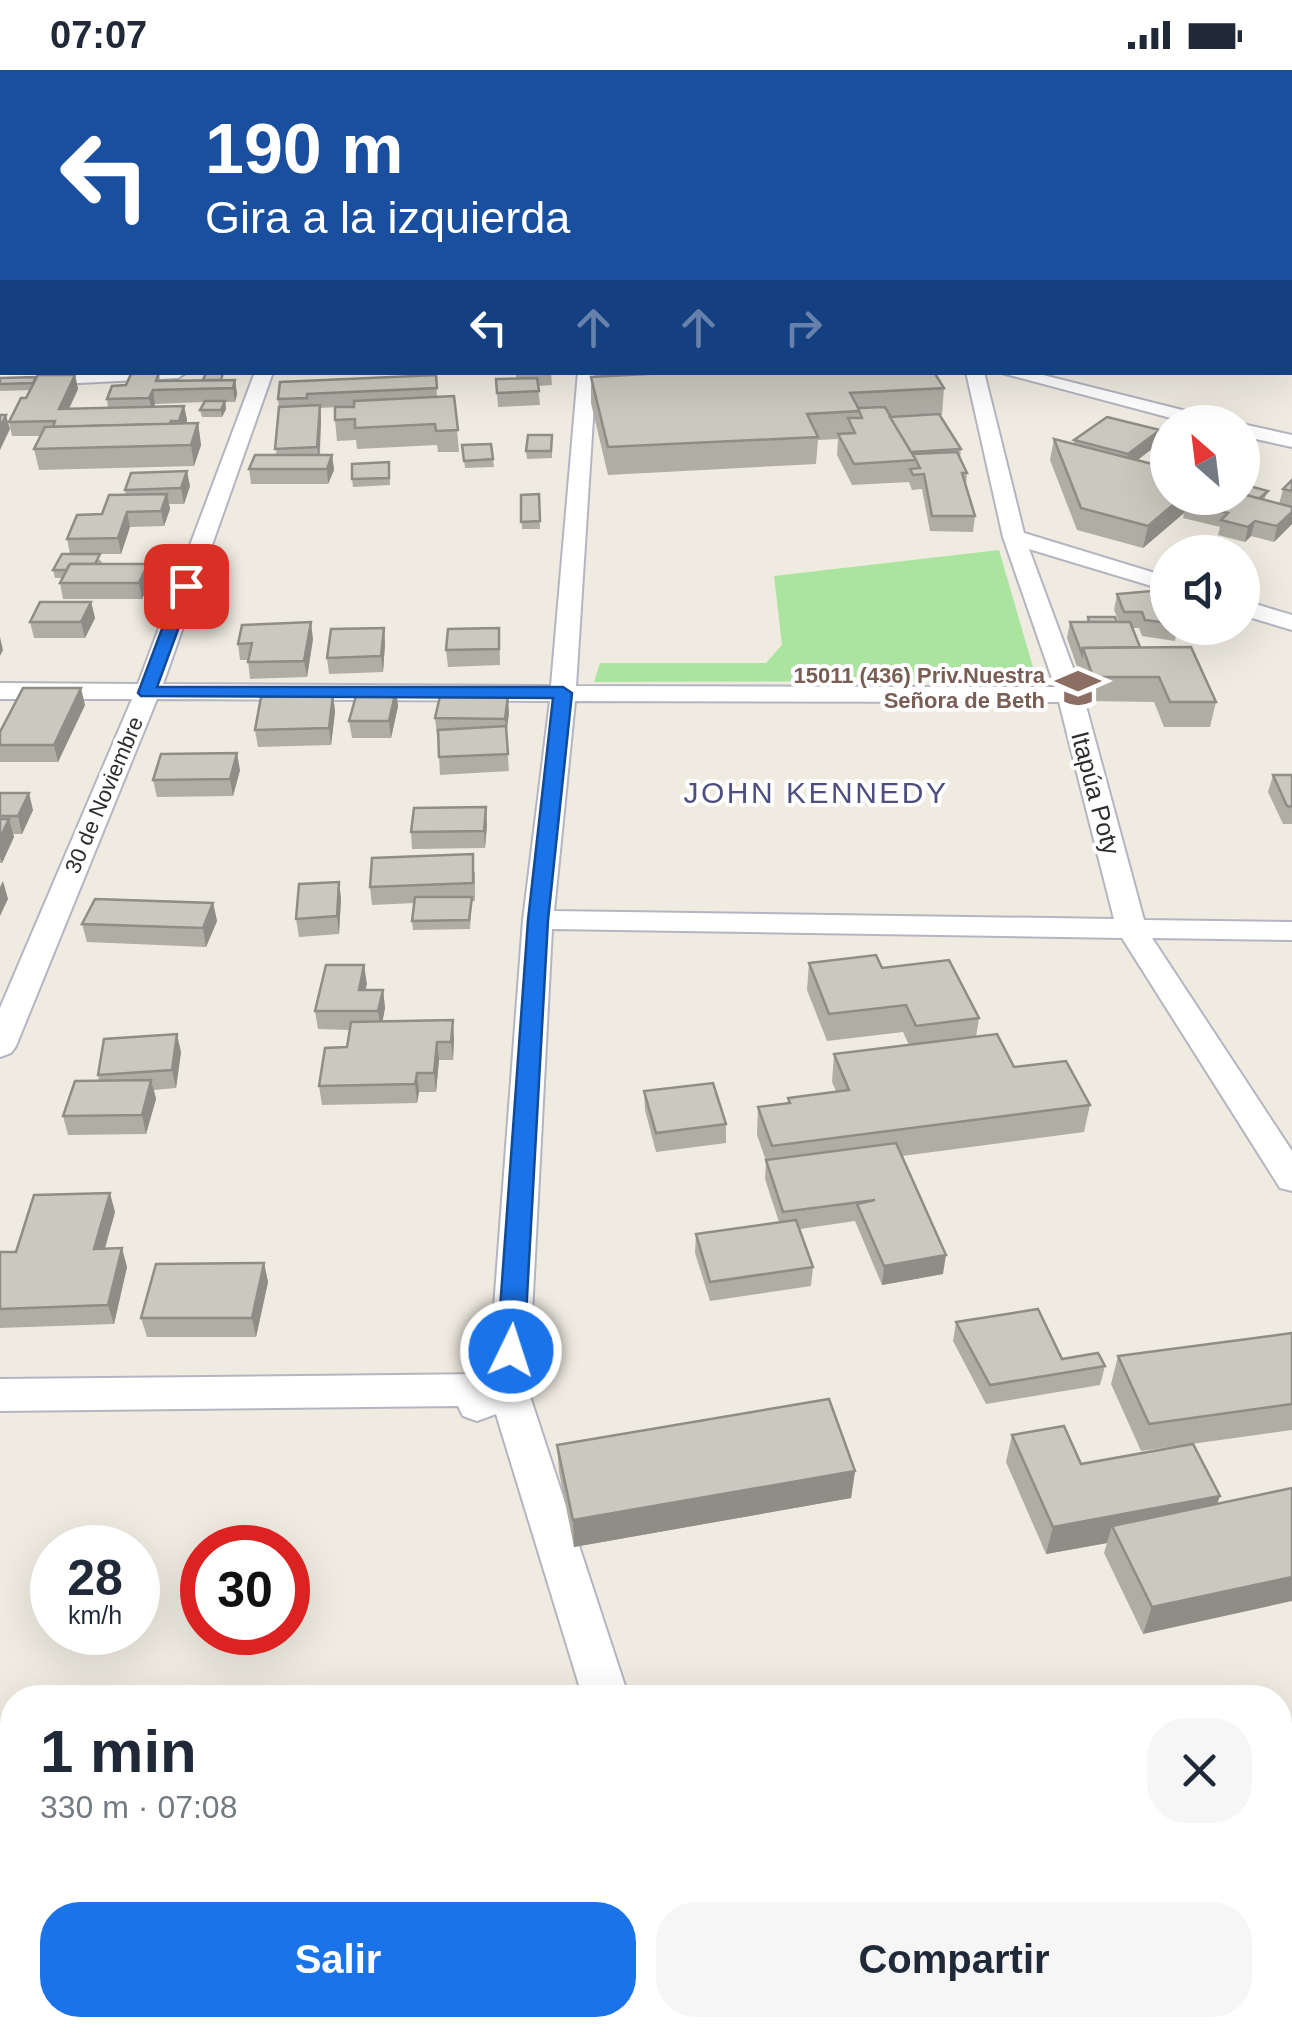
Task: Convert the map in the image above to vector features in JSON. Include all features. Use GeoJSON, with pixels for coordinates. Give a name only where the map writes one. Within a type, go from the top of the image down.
{"type":"FeatureCollection","features":[{"type":"Feature","properties":{"kind":"street"},"geometry":{"type":"LineString","coordinates":[[0,381],[119,375]]}},
{"type":"Feature","properties":{"kind":"street","name":"30 de Noviembre"},"geometry":{"type":"LineString","coordinates":[[0,1046],[147,693],[263,375]]}},
{"type":"Feature","properties":{"kind":"street"},"geometry":{"type":"LineString","coordinates":[[587,375],[563,693],[492,1398],[601,1685]]}},
{"type":"Feature","properties":{"kind":"street","name":"Itapúa Poty"},"geometry":{"type":"LineString","coordinates":[[977,375],[1014,538],[1070,695],[1132,930],[1292,1179]]}},
{"type":"Feature","properties":{"kind":"street"},"geometry":{"type":"LineString","coordinates":[[1019,375],[1150,408]]}},
{"type":"Feature","properties":{"kind":"street"},"geometry":{"type":"LineString","coordinates":[[1260,434],[1292,441]]}},
{"type":"Feature","properties":{"kind":"street"},"geometry":{"type":"LineString","coordinates":[[1014,538],[1150,579]]}},
{"type":"Feature","properties":{"kind":"street"},"geometry":{"type":"LineString","coordinates":[[1260,612],[1292,623]]}},
{"type":"Feature","properties":{"kind":"street"},"geometry":{"type":"LineString","coordinates":[[0,691],[1070,695]]}},
{"type":"Feature","properties":{"kind":"street"},"geometry":{"type":"LineString","coordinates":[[538,920],[1292,931]]}},
{"type":"Feature","properties":{"kind":"street"},"geometry":{"type":"LineString","coordinates":[[0,1395],[492,1398]]}},
{"type":"Feature","properties":{"kind":"green space"},"geometry":{"type":"Polygon","coordinates":[[[999,550],[1037,681],[594,682],[600,663],[766,663],[782,645],[774,576],[999,550]]]}},
{"type":"Feature","properties":{"kind":"building"},"geometry":{"type":"Polygon","coordinates":[[[38,375],[75,375],[59,409],[184,406],[179,421],[170,424],[53,427],[55,421],[9,422],[38,375]]]}},
{"type":"Feature","properties":{"kind":"building"},"geometry":{"type":"Polygon","coordinates":[[[131,375],[158,375],[156,381],[235,380],[233,388],[153,390],[149,398],[107,399],[112,386],[126,385],[131,375]]]}},
{"type":"Feature","properties":{"kind":"building"},"geometry":{"type":"Polygon","coordinates":[[[205,375],[222,375],[221,380],[203,380],[205,375]]]}},
{"type":"Feature","properties":{"kind":"building"},"geometry":{"type":"Polygon","coordinates":[[[436,375],[437,388],[278,399],[280,382],[436,375]]]}},
{"type":"Feature","properties":{"kind":"building"},"geometry":{"type":"Polygon","coordinates":[[[936,375],[944,388],[850,393],[860,411],[807,414],[818,437],[608,447],[591,377],[936,375]]]}},
{"type":"Feature","properties":{"kind":"building"},"geometry":{"type":"Polygon","coordinates":[[[36,377],[33,383],[0,384],[0,378],[36,377]]]}},
{"type":"Feature","properties":{"kind":"building"},"geometry":{"type":"Polygon","coordinates":[[[537,378],[539,391],[497,393],[496,379],[537,378]]]}},
{"type":"Feature","properties":{"kind":"building"},"geometry":{"type":"Polygon","coordinates":[[[454,396],[458,430],[436,431],[435,424],[355,428],[355,419],[335,420],[335,407],[354,407],[354,401],[454,396]]]}},
{"type":"Feature","properties":{"kind":"building"},"geometry":{"type":"Polygon","coordinates":[[[205,401],[225,401],[221,410],[200,410],[205,401]]]}},
{"type":"Feature","properties":{"kind":"building"},"geometry":{"type":"Polygon","coordinates":[[[320,405],[317,447],[275,449],[279,407],[320,405]]]}},
{"type":"Feature","properties":{"kind":"building"},"geometry":{"type":"Polygon","coordinates":[[[885,407],[916,460],[854,464],[838,434],[855,433],[848,418],[862,418],[858,408],[885,407]]]}},
{"type":"Feature","properties":{"kind":"building"},"geometry":{"type":"Polygon","coordinates":[[[939,414],[961,449],[911,452],[890,417],[939,414]]]}},
{"type":"Feature","properties":{"kind":"building"},"geometry":{"type":"Polygon","coordinates":[[[1107,417],[1150,428],[1150,438],[1128,454],[1074,440],[1107,417]]]}},
{"type":"Feature","properties":{"kind":"building"},"geometry":{"type":"Polygon","coordinates":[[[198,423],[191,445],[34,449],[45,427],[198,423]]]}},
{"type":"Feature","properties":{"kind":"building"},"geometry":{"type":"Polygon","coordinates":[[[528,435],[552,435],[551,451],[526,451],[528,435]]]}},
{"type":"Feature","properties":{"kind":"building"},"geometry":{"type":"Polygon","coordinates":[[[1054,439],[1150,463],[1150,515],[1161,515],[1148,526],[1081,508],[1054,439]]]}},
{"type":"Feature","properties":{"kind":"building"},"geometry":{"type":"Polygon","coordinates":[[[491,444],[493,459],[464,461],[462,445],[491,444]]]}},
{"type":"Feature","properties":{"kind":"building"},"geometry":{"type":"Polygon","coordinates":[[[957,452],[967,473],[962,473],[975,516],[932,516],[924,474],[913,475],[910,469],[920,468],[913,454],[957,452]]]}},
{"type":"Feature","properties":{"kind":"building"},"geometry":{"type":"Polygon","coordinates":[[[255,455],[332,455],[327,469],[249,469],[255,455]]]}},
{"type":"Feature","properties":{"kind":"building"},"geometry":{"type":"Polygon","coordinates":[[[389,462],[389,478],[352,479],[352,464],[389,462]]]}},
{"type":"Feature","properties":{"kind":"building"},"geometry":{"type":"Polygon","coordinates":[[[187,471],[181,488],[125,490],[131,473],[187,471]]]}},
{"type":"Feature","properties":{"kind":"building"},"geometry":{"type":"Polygon","coordinates":[[[167,494],[161,511],[127,512],[118,538],[67,539],[77,515],[102,514],[109,495],[167,494]]]}},
{"type":"Feature","properties":{"kind":"building"},"geometry":{"type":"Polygon","coordinates":[[[539,494],[540,521],[521,522],[521,495],[539,494]]]}},
{"type":"Feature","properties":{"kind":"building"},"geometry":{"type":"Polygon","coordinates":[[[1260,499],[1292,507],[1292,512],[1277,526],[1255,521],[1248,527],[1221,520],[1226,515],[1260,515],[1260,499]]]}},
{"type":"Feature","properties":{"kind":"building"},"geometry":{"type":"Polygon","coordinates":[[[62,554],[100,554],[95,564],[70,564],[66,570],[53,570],[62,554]]]}},
{"type":"Feature","properties":{"kind":"building"},"geometry":{"type":"Polygon","coordinates":[[[70,564],[148,564],[139,583],[60,583],[70,564]]]}},
{"type":"Feature","properties":{"kind":"building"},"geometry":{"type":"Polygon","coordinates":[[[1150,591],[1150,621],[1145,620],[1142,612],[1124,612],[1117,594],[1150,591]]]}},
{"type":"Feature","properties":{"kind":"building"},"geometry":{"type":"Polygon","coordinates":[[[40,602],[91,602],[81,622],[30,622],[40,602]]]}},
{"type":"Feature","properties":{"kind":"building"},"geometry":{"type":"Polygon","coordinates":[[[1088,617],[1115,617],[1117,622],[1089,622],[1088,617]]]}},
{"type":"Feature","properties":{"kind":"building"},"geometry":{"type":"Polygon","coordinates":[[[311,622],[304,661],[248,662],[252,643],[238,644],[242,625],[311,622]]]}},
{"type":"Feature","properties":{"kind":"building"},"geometry":{"type":"Polygon","coordinates":[[[1070,622],[1130,622],[1140,647],[1083,648],[1082,654],[1070,622]]]}},
{"type":"Feature","properties":{"kind":"building"},"geometry":{"type":"Polygon","coordinates":[[[384,628],[381,656],[327,658],[331,629],[384,628]]]}},
{"type":"Feature","properties":{"kind":"building"},"geometry":{"type":"Polygon","coordinates":[[[499,628],[499,649],[446,650],[448,629],[499,628]]]}},
{"type":"Feature","properties":{"kind":"building"},"geometry":{"type":"Polygon","coordinates":[[[1191,647],[1216,702],[1170,702],[1159,677],[1093,677],[1083,648],[1191,647]]]}},
{"type":"Feature","properties":{"kind":"building"},"geometry":{"type":"Polygon","coordinates":[[[23,688],[81,688],[54,745],[0,745],[0,732],[23,688]]]}},
{"type":"Feature","properties":{"kind":"building"},"geometry":{"type":"Polygon","coordinates":[[[358,689],[396,690],[389,721],[349,721],[358,689]]]}},
{"type":"Feature","properties":{"kind":"building"},"geometry":{"type":"Polygon","coordinates":[[[333,695],[329,728],[255,730],[261,697],[333,695]]]}},
{"type":"Feature","properties":{"kind":"building"},"geometry":{"type":"Polygon","coordinates":[[[440,696],[508,696],[505,719],[435,718],[440,696]]]}},
{"type":"Feature","properties":{"kind":"building"},"geometry":{"type":"Polygon","coordinates":[[[506,726],[508,754],[439,757],[438,730],[506,726]]]}},
{"type":"Feature","properties":{"kind":"building"},"geometry":{"type":"Polygon","coordinates":[[[237,753],[230,779],[153,780],[161,754],[237,753]]]}},
{"type":"Feature","properties":{"kind":"building"},"geometry":{"type":"Polygon","coordinates":[[[1273,775],[1292,775],[1292,807],[1287,806],[1273,775]]]}},
{"type":"Feature","properties":{"kind":"building"},"geometry":{"type":"Polygon","coordinates":[[[0,793],[29,793],[18,816],[0,816],[0,793]]]}},
{"type":"Feature","properties":{"kind":"building"},"geometry":{"type":"Polygon","coordinates":[[[486,807],[484,831],[411,832],[414,808],[486,807]]]}},
{"type":"Feature","properties":{"kind":"building"},"geometry":{"type":"Polygon","coordinates":[[[0,819],[9,819],[0,838],[0,819]]]}},
{"type":"Feature","properties":{"kind":"building"},"geometry":{"type":"Polygon","coordinates":[[[473,854],[473,883],[370,887],[372,858],[473,854]]]}},
{"type":"Feature","properties":{"kind":"building"},"geometry":{"type":"Polygon","coordinates":[[[339,882],[337,916],[296,919],[299,884],[339,882]]]}},
{"type":"Feature","properties":{"kind":"building"},"geometry":{"type":"Polygon","coordinates":[[[415,897],[472,897],[469,920],[412,921],[415,897]]]}},
{"type":"Feature","properties":{"kind":"building"},"geometry":{"type":"Polygon","coordinates":[[[95,899],[213,903],[203,928],[82,924],[95,899]]]}},
{"type":"Feature","properties":{"kind":"building"},"geometry":{"type":"Polygon","coordinates":[[[876,955],[882,968],[949,960],[979,1018],[916,1026],[906,1005],[829,1014],[809,963],[876,955]]]}},
{"type":"Feature","properties":{"kind":"building"},"geometry":{"type":"Polygon","coordinates":[[[326,965],[364,965],[359,990],[383,990],[378,1011],[315,1011],[326,965]]]}},
{"type":"Feature","properties":{"kind":"building"},"geometry":{"type":"Polygon","coordinates":[[[453,1020],[451,1042],[437,1042],[434,1073],[417,1073],[415,1084],[319,1086],[325,1048],[347,1047],[351,1022],[453,1020]]]}},
{"type":"Feature","properties":{"kind":"building"},"geometry":{"type":"Polygon","coordinates":[[[177,1034],[172,1070],[98,1075],[104,1039],[177,1034]]]}},
{"type":"Feature","properties":{"kind":"building"},"geometry":{"type":"Polygon","coordinates":[[[997,1034],[1014,1067],[1066,1061],[1090,1105],[772,1146],[758,1107],[790,1103],[788,1098],[849,1090],[834,1054],[997,1034]]]}},
{"type":"Feature","properties":{"kind":"building"},"geometry":{"type":"Polygon","coordinates":[[[151,1080],[142,1115],[63,1116],[75,1081],[151,1080]]]}},
{"type":"Feature","properties":{"kind":"building"},"geometry":{"type":"Polygon","coordinates":[[[713,1083],[726,1124],[656,1133],[644,1091],[713,1083]]]}},
{"type":"Feature","properties":{"kind":"building"},"geometry":{"type":"Polygon","coordinates":[[[896,1143],[946,1255],[884,1266],[857,1204],[875,1200],[783,1212],[766,1160],[896,1143]]]}},
{"type":"Feature","properties":{"kind":"building"},"geometry":{"type":"Polygon","coordinates":[[[110,1193],[94,1249],[122,1248],[108,1305],[0,1309],[0,1252],[16,1252],[34,1195],[110,1193]]]}},
{"type":"Feature","properties":{"kind":"building"},"geometry":{"type":"Polygon","coordinates":[[[796,1220],[813,1267],[710,1282],[696,1234],[796,1220]]]}},
{"type":"Feature","properties":{"kind":"building"},"geometry":{"type":"Polygon","coordinates":[[[264,1263],[252,1318],[141,1318],[156,1264],[264,1263]]]}},
{"type":"Feature","properties":{"kind":"building"},"geometry":{"type":"Polygon","coordinates":[[[1038,1309],[1062,1359],[1098,1353],[1105,1366],[990,1385],[956,1322],[1038,1309]]]}},
{"type":"Feature","properties":{"kind":"building"},"geometry":{"type":"Polygon","coordinates":[[[1292,1333],[1292,1404],[1149,1424],[1118,1356],[1292,1333]]]}},
{"type":"Feature","properties":{"kind":"building"},"geometry":{"type":"Polygon","coordinates":[[[829,1399],[855,1471],[573,1520],[557,1445],[829,1399]]]}},
{"type":"Feature","properties":{"kind":"building"},"geometry":{"type":"Polygon","coordinates":[[[1064,1426],[1081,1464],[1193,1444],[1220,1496],[1053,1527],[1012,1435],[1064,1426]]]}},
{"type":"Feature","properties":{"kind":"building"},"geometry":{"type":"Polygon","coordinates":[[[1292,1488],[1292,1577],[1152,1607],[1112,1526],[1292,1488]]]}},
{"type":"Feature","properties":{"kind":"place","name":"15011 (436) Priv.Nuestra Señora de Beth"},"geometry":{"type":"Point","coordinates":[1078,688]}},
{"type":"Feature","properties":{"kind":"district","name":"JOHN KENNEDY"},"geometry":{"type":"Point","coordinates":[816,792]}},
{"type":"Feature","properties":{"kind":"route"},"geometry":{"type":"LineString","coordinates":[[186,586],[147,693],[563,693],[538,920],[511,1351]]}}]}
